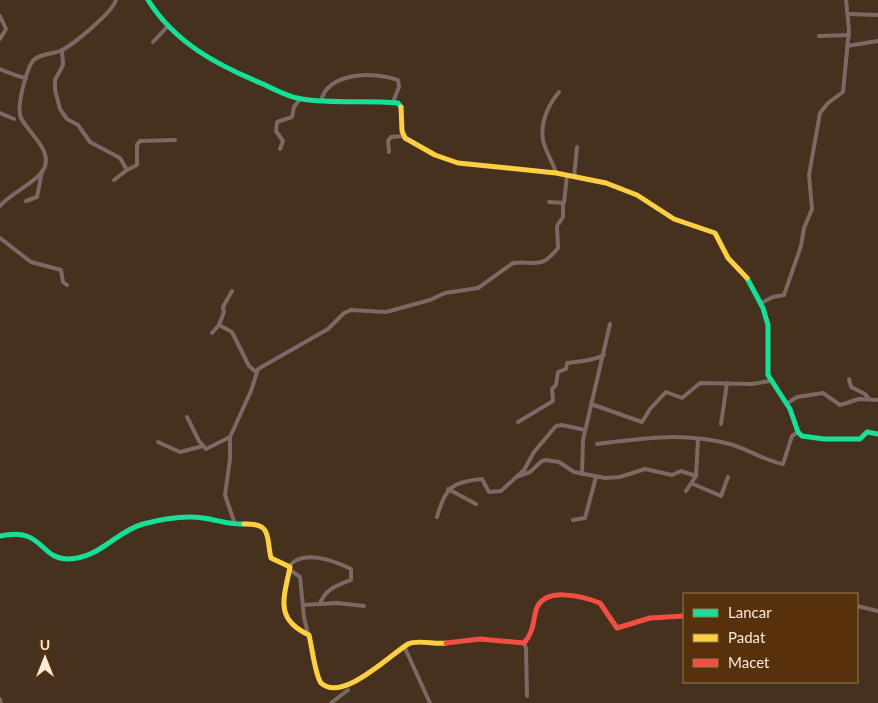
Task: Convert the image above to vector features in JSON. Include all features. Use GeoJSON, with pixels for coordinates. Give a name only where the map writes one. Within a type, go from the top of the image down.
{"type":"FeatureCollection","features":[{"type":"Feature","properties":{"kind":"street"},"geometry":{"type":"LineString","coordinates":[[26,201],[37,197],[45,158],[41,145],[21,117],[21,102],[26,78],[34,59],[62,50],[112,8],[116,0]]}},
{"type":"Feature","properties":{"kind":"street"},"geometry":{"type":"LineString","coordinates":[[148,0],[155,14],[168,27],[223,67],[300,99],[398,103],[402,108],[403,136]]}},
{"type":"Feature","properties":{"kind":"street"},"geometry":{"type":"LineString","coordinates":[[761,303],[773,297],[783,296],[785,293],[804,228],[812,209],[810,168],[820,113],[828,103],[843,92],[848,35],[846,0]]}},
{"type":"Feature","properties":{"kind":"street"},"geometry":{"type":"LineString","coordinates":[[848,14],[878,15]]}},
{"type":"Feature","properties":{"kind":"street"},"geometry":{"type":"LineString","coordinates":[[0,16],[6,29],[0,40]]}},
{"type":"Feature","properties":{"kind":"street"},"geometry":{"type":"LineString","coordinates":[[153,42],[168,27]]}},
{"type":"Feature","properties":{"kind":"street"},"geometry":{"type":"LineString","coordinates":[[819,36],[848,35]]}},
{"type":"Feature","properties":{"kind":"street"},"geometry":{"type":"LineString","coordinates":[[847,46],[878,41]]}},
{"type":"Feature","properties":{"kind":"street"},"geometry":{"type":"LineString","coordinates":[[62,50],[63,64],[55,80],[55,90],[60,109],[67,119],[78,125],[90,142],[120,158],[127,170]]}},
{"type":"Feature","properties":{"kind":"street"},"geometry":{"type":"LineString","coordinates":[[0,69],[10,72],[14,76],[26,78]]}},
{"type":"Feature","properties":{"kind":"street"},"geometry":{"type":"LineString","coordinates":[[321,101],[324,90],[331,85],[343,79],[370,76],[398,80],[399,87],[393,102]]}},
{"type":"Feature","properties":{"kind":"street"},"geometry":{"type":"LineString","coordinates":[[556,174],[543,140],[543,132],[546,114],[558,92]]}},
{"type":"Feature","properties":{"kind":"street"},"geometry":{"type":"LineString","coordinates":[[280,149],[283,141],[276,132],[277,122],[292,117],[294,107],[300,99]]}},
{"type":"Feature","properties":{"kind":"street"},"geometry":{"type":"LineString","coordinates":[[0,113],[14,119],[21,117]]}},
{"type":"Feature","properties":{"kind":"street"},"geometry":{"type":"LineString","coordinates":[[12,126],[14,119]]}},
{"type":"Feature","properties":{"kind":"street"},"geometry":{"type":"LineString","coordinates":[[388,152],[390,137],[403,136],[435,155],[458,163],[567,175],[615,186],[641,197],[674,219],[715,233],[724,253],[744,273],[761,303],[768,325],[767,370],[770,380],[786,404],[798,432],[802,436],[824,439],[860,439],[867,432],[878,434]]}},
{"type":"Feature","properties":{"kind":"street"},"geometry":{"type":"LineString","coordinates":[[114,180],[127,170],[135,167],[138,162],[137,145],[140,141],[175,140]]}},
{"type":"Feature","properties":{"kind":"street"},"geometry":{"type":"LineString","coordinates":[[574,177],[577,147]]}},
{"type":"Feature","properties":{"kind":"street"},"geometry":{"type":"LineString","coordinates":[[0,206],[42,171]]}},
{"type":"Feature","properties":{"kind":"street"},"geometry":{"type":"LineString","coordinates":[[235,524],[225,495],[230,459],[230,438],[251,391],[256,372],[292,348],[328,329],[344,313],[351,310],[380,313],[393,310],[430,300],[444,293],[478,288],[513,263],[533,265],[545,260],[558,248],[557,226],[563,217],[567,175]]}},
{"type":"Feature","properties":{"kind":"street"},"geometry":{"type":"LineString","coordinates":[[549,202],[563,204]]}},
{"type":"Feature","properties":{"kind":"street"},"geometry":{"type":"LineString","coordinates":[[0,238],[31,262],[61,270],[63,282],[67,285]]}},
{"type":"Feature","properties":{"kind":"street"},"geometry":{"type":"LineString","coordinates":[[212,333],[219,325],[224,312],[223,306],[232,291]]}},
{"type":"Feature","properties":{"kind":"street"},"geometry":{"type":"LineString","coordinates":[[582,474],[585,430],[604,356],[610,324]]}},
{"type":"Feature","properties":{"kind":"street"},"geometry":{"type":"LineString","coordinates":[[219,325],[232,332],[248,366],[256,372]]}},
{"type":"Feature","properties":{"kind":"street"},"geometry":{"type":"LineString","coordinates":[[518,422],[553,401],[552,389],[556,385],[558,372],[566,369],[567,363],[586,358],[596,360],[604,356]]}},
{"type":"Feature","properties":{"kind":"street"},"geometry":{"type":"LineString","coordinates":[[849,379],[851,388],[866,394],[869,399]]}},
{"type":"Feature","properties":{"kind":"street"},"geometry":{"type":"LineString","coordinates":[[591,404],[642,422],[650,409],[666,392],[682,398],[698,384],[752,384],[770,380]]}},
{"type":"Feature","properties":{"kind":"street"},"geometry":{"type":"LineString","coordinates":[[721,424],[727,384]]}},
{"type":"Feature","properties":{"kind":"street"},"geometry":{"type":"LineString","coordinates":[[786,404],[796,397],[823,393],[840,405],[859,399],[878,400]]}},
{"type":"Feature","properties":{"kind":"street"},"geometry":{"type":"LineString","coordinates":[[187,417],[203,446]]}},
{"type":"Feature","properties":{"kind":"street"},"geometry":{"type":"LineString","coordinates":[[437,517],[441,501],[448,489],[469,481],[482,479],[489,492],[501,491],[518,477],[556,426],[562,425],[585,430]]}},
{"type":"Feature","properties":{"kind":"street"},"geometry":{"type":"LineString","coordinates":[[597,444],[660,436],[698,440],[749,449],[783,464],[792,436],[798,432]]}},
{"type":"Feature","properties":{"kind":"street"},"geometry":{"type":"LineString","coordinates":[[158,442],[180,452],[203,446],[208,448],[230,438]]}},
{"type":"Feature","properties":{"kind":"street"},"geometry":{"type":"LineString","coordinates":[[686,492],[693,484],[696,476],[698,440]]}},
{"type":"Feature","properties":{"kind":"street"},"geometry":{"type":"LineString","coordinates":[[518,477],[530,472],[542,461],[546,460],[558,462],[574,472],[596,477],[620,477],[642,469],[672,474],[681,471],[696,476]]}},
{"type":"Feature","properties":{"kind":"street"},"geometry":{"type":"LineString","coordinates":[[573,520],[585,518],[596,477]]}},
{"type":"Feature","properties":{"kind":"street"},"geometry":{"type":"LineString","coordinates":[[693,484],[721,496],[728,477]]}},
{"type":"Feature","properties":{"kind":"street"},"geometry":{"type":"LineString","coordinates":[[448,489],[476,504]]}},
{"type":"Feature","properties":{"kind":"street"},"geometry":{"type":"LineString","coordinates":[[0,536],[12,533],[30,534],[56,556],[65,559],[100,550],[122,532],[138,525],[193,517],[235,524],[257,524],[266,529],[271,558],[290,568],[300,577],[302,605],[322,685],[326,688],[340,690],[352,687]]}},
{"type":"Feature","properties":{"kind":"street"},"geometry":{"type":"LineString","coordinates":[[308,634],[287,622],[283,611],[290,568],[299,559],[319,558],[351,569],[351,580],[331,589],[324,596],[320,604]]}},
{"type":"Feature","properties":{"kind":"street"},"geometry":{"type":"LineString","coordinates":[[524,643],[529,638],[537,609],[543,599],[552,595],[580,598],[600,604],[617,628],[650,618],[683,616]]}},
{"type":"Feature","properties":{"kind":"street"},"geometry":{"type":"LineString","coordinates":[[302,605],[364,606]]}},
{"type":"Feature","properties":{"kind":"street"},"geometry":{"type":"LineString","coordinates":[[858,606],[878,611]]}},
{"type":"Feature","properties":{"kind":"street"},"geometry":{"type":"LineString","coordinates":[[330,703],[337,701],[404,646],[414,642],[440,644],[480,639],[524,643]]}},
{"type":"Feature","properties":{"kind":"street"},"geometry":{"type":"LineString","coordinates":[[524,643],[526,648],[527,696]]}},
{"type":"Feature","properties":{"kind":"street"},"geometry":{"type":"LineString","coordinates":[[404,646],[430,703]]}},
{"type":"Feature","properties":{"kind":"street"},"geometry":{"type":"LineString","coordinates":[[0,699],[1,703]]}},
{"type":"Feature","properties":{"kind":"traffic: fast"},"geometry":{"type":"LineString","coordinates":[[148,0],[171,29],[198,51],[229,69],[282,93],[297,98],[314,100],[398,103],[401,107]]}},
{"type":"Feature","properties":{"kind":"traffic: fast"},"geometry":{"type":"LineString","coordinates":[[747,278],[763,308],[768,325],[768,375],[790,409],[798,432],[802,436],[824,439],[860,439],[867,432],[878,434]]}},
{"type":"Feature","properties":{"kind":"traffic: fast"},"geometry":{"type":"LineString","coordinates":[[0,536],[25,535],[51,554],[59,558],[68,559],[89,555],[133,528],[158,521],[180,517],[195,517],[244,524]]}},
{"type":"Feature","properties":{"kind":"traffic: slow"},"geometry":{"type":"LineString","coordinates":[[401,107],[402,131],[405,138],[435,155],[458,163],[556,173],[606,183],[637,195],[674,219],[715,233],[728,258],[747,278]]}},
{"type":"Feature","properties":{"kind":"traffic: slow"},"geometry":{"type":"LineString","coordinates":[[244,524],[253,524],[264,529],[268,538],[271,558],[290,567],[284,598],[286,615],[290,622],[298,629],[309,635],[315,667],[321,683],[330,688],[341,687],[353,682],[366,675],[408,644],[421,642],[446,643]]}},
{"type":"Feature","properties":{"kind":"traffic: jam"},"geometry":{"type":"LineString","coordinates":[[446,643],[480,639],[524,643],[531,632],[536,610],[540,603],[555,595],[574,596],[600,603],[617,628],[650,618],[683,616]]}}]}
